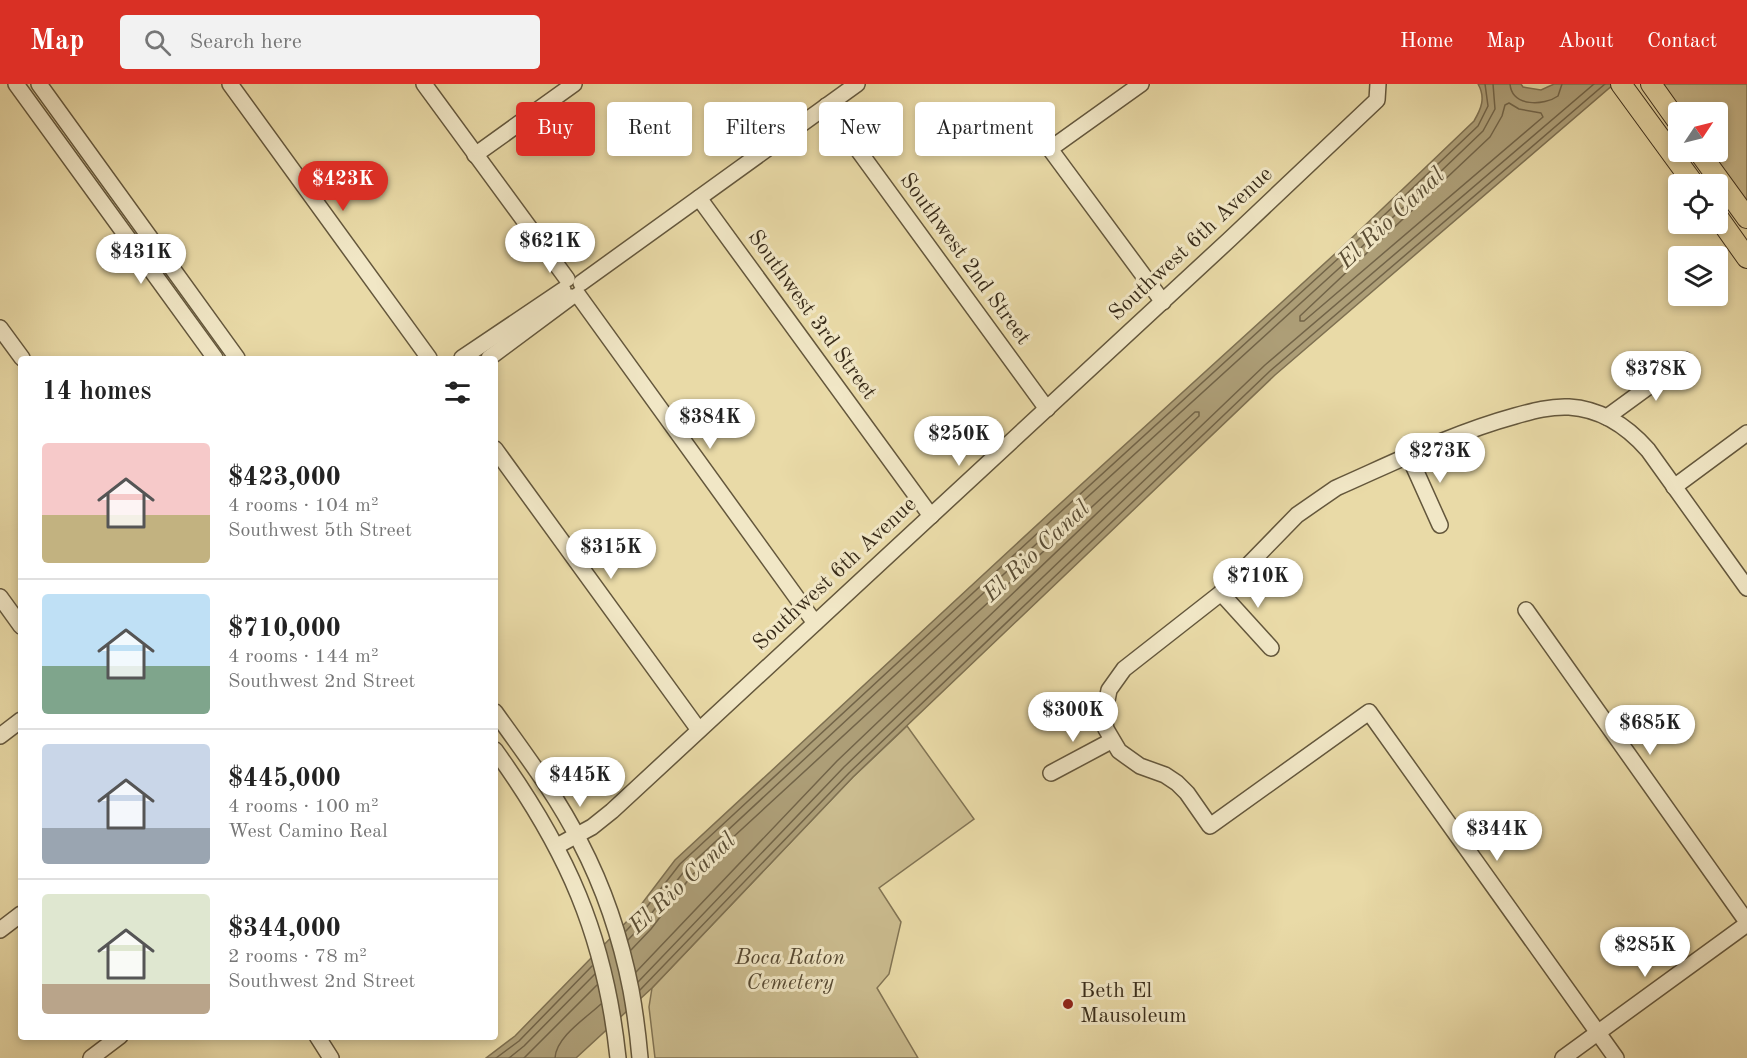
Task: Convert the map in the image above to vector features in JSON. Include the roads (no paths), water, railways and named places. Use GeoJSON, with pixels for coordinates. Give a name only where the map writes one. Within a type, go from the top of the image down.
{"type":"FeatureCollection","features":[{"type":"Feature","properties":{"kind":"main road"},"geometry":{"type":"LineString","coordinates":[[1621,84],[1687,174]]}},
{"type":"Feature","properties":{"kind":"main road"},"geometry":{"type":"LineString","coordinates":[[1655,89],[1668,108]]}},
{"type":"Feature","properties":{"kind":"main road"},"geometry":{"type":"LineString","coordinates":[[1706,162],[1747,218]]}},
{"type":"Feature","properties":{"kind":"main road"},"geometry":{"type":"LineString","coordinates":[[1728,231],[1747,258]]}},
{"type":"Feature","properties":{"kind":"street"},"geometry":{"type":"LineString","coordinates":[[16,84],[214,356]]}},
{"type":"Feature","properties":{"kind":"street"},"geometry":{"type":"LineString","coordinates":[[39,84],[236,356]]}},
{"type":"Feature","properties":{"kind":"street"},"geometry":{"type":"LineString","coordinates":[[230,84],[428,356]]}},
{"type":"Feature","properties":{"kind":"street"},"geometry":{"type":"LineString","coordinates":[[424,84],[815,623]]}},
{"type":"Feature","properties":{"kind":"street"},"geometry":{"type":"LineString","coordinates":[[475,155],[574,84]]}},
{"type":"Feature","properties":{"kind":"street"},"geometry":{"type":"LineString","coordinates":[[832,102],[857,84]]}},
{"type":"Feature","properties":{"kind":"street"},"geometry":{"type":"LineString","coordinates":[[1141,84],[1050,149],[1163,302]]}},
{"type":"Feature","properties":{"kind":"street","name":"Southwest 6th Avenue"},"geometry":{"type":"LineString","coordinates":[[557,846],[600,822],[1163,302],[1377,100],[1378,84]]}},
{"type":"Feature","properties":{"kind":"street"},"geometry":{"type":"LineString","coordinates":[[465,356],[572,289],[819,111]]}},
{"type":"Feature","properties":{"kind":"street","name":"Southwest 2nd Street"},"geometry":{"type":"LineString","coordinates":[[862,156],[1047,409]]}},
{"type":"Feature","properties":{"kind":"street"},"geometry":{"type":"LineString","coordinates":[[94,192],[109,180]]}},
{"type":"Feature","properties":{"kind":"street","name":"Southwest 3rd Street"},"geometry":{"type":"LineString","coordinates":[[699,198],[931,516]]}},
{"type":"Feature","properties":{"kind":"street"},"geometry":{"type":"LineString","coordinates":[[491,356],[572,289]]}},
{"type":"Feature","properties":{"kind":"street"},"geometry":{"type":"LineString","coordinates":[[0,328],[21,356]]}},
{"type":"Feature","properties":{"kind":"street"},"geometry":{"type":"LineString","coordinates":[[1607,417],[1685,360]]}},
{"type":"Feature","properties":{"kind":"street"},"geometry":{"type":"LineString","coordinates":[[1616,1058],[1369,712],[1210,826],[1187,793],[1177,783],[1165,775],[1128,760],[1111,741],[1104,716],[1109,690],[1124,669],[1221,593],[1297,515],[1316,501],[1336,489],[1471,430],[1543,409],[1556,407],[1582,409],[1607,417],[1624,427],[1639,440],[1747,588]]}},
{"type":"Feature","properties":{"kind":"street"},"geometry":{"type":"LineString","coordinates":[[1674,487],[1747,433]]}},
{"type":"Feature","properties":{"kind":"street"},"geometry":{"type":"LineString","coordinates":[[498,453],[699,730]]}},
{"type":"Feature","properties":{"kind":"street"},"geometry":{"type":"LineString","coordinates":[[1409,456],[1440,525]]}},
{"type":"Feature","properties":{"kind":"street"},"geometry":{"type":"LineString","coordinates":[[1221,593],[1271,648]]}},
{"type":"Feature","properties":{"kind":"street"},"geometry":{"type":"LineString","coordinates":[[0,597],[18,622]]}},
{"type":"Feature","properties":{"kind":"street"},"geometry":{"type":"LineString","coordinates":[[1526,610],[1747,923],[1563,1058]]}},
{"type":"Feature","properties":{"kind":"street"},"geometry":{"type":"LineString","coordinates":[[498,716],[544,780],[577,836],[598,880],[629,980],[640,1058]]}},
{"type":"Feature","properties":{"kind":"street"},"geometry":{"type":"LineString","coordinates":[[0,736],[18,722]]}},
{"type":"Feature","properties":{"kind":"street"},"geometry":{"type":"LineString","coordinates":[[1051,773],[1111,741]]}},
{"type":"Feature","properties":{"kind":"street"},"geometry":{"type":"LineString","coordinates":[[498,754],[537,811],[557,846],[588,918],[611,1003],[618,1058]]}},
{"type":"Feature","properties":{"kind":"street"},"geometry":{"type":"LineString","coordinates":[[0,930],[18,916]]}},
{"type":"Feature","properties":{"kind":"street"},"geometry":{"type":"LineString","coordinates":[[588,918],[605,922],[615,929]]}},
{"type":"Feature","properties":{"kind":"street"},"geometry":{"type":"LineString","coordinates":[[91,1058],[115,1040]]}},
{"type":"Feature","properties":{"kind":"street"},"geometry":{"type":"LineString","coordinates":[[320,1040],[331,1058]]}},
{"type":"Feature","properties":{"kind":"water","name":"El Rio Canal"},"geometry":{"type":"Polygon","coordinates":[[[1478,84],[1521,84],[1523,87],[1541,90],[1554,84],[1614,84],[1275,375],[853,777],[652,988],[576,1058],[486,1058],[515,1036],[634,914],[675,860],[1051,512],[1337,252],[1474,121],[1482,103],[1482,94],[1478,84]]]}},
{"type":"Feature","properties":{"kind":"place","name":"Beth El Mausoleum"},"geometry":{"type":"Point","coordinates":[1068,1004]}},
{"type":"Feature","properties":{"kind":"park label","name":"Boca Raton Cemetery"},"geometry":{"type":"Point","coordinates":[790,970]}}]}
